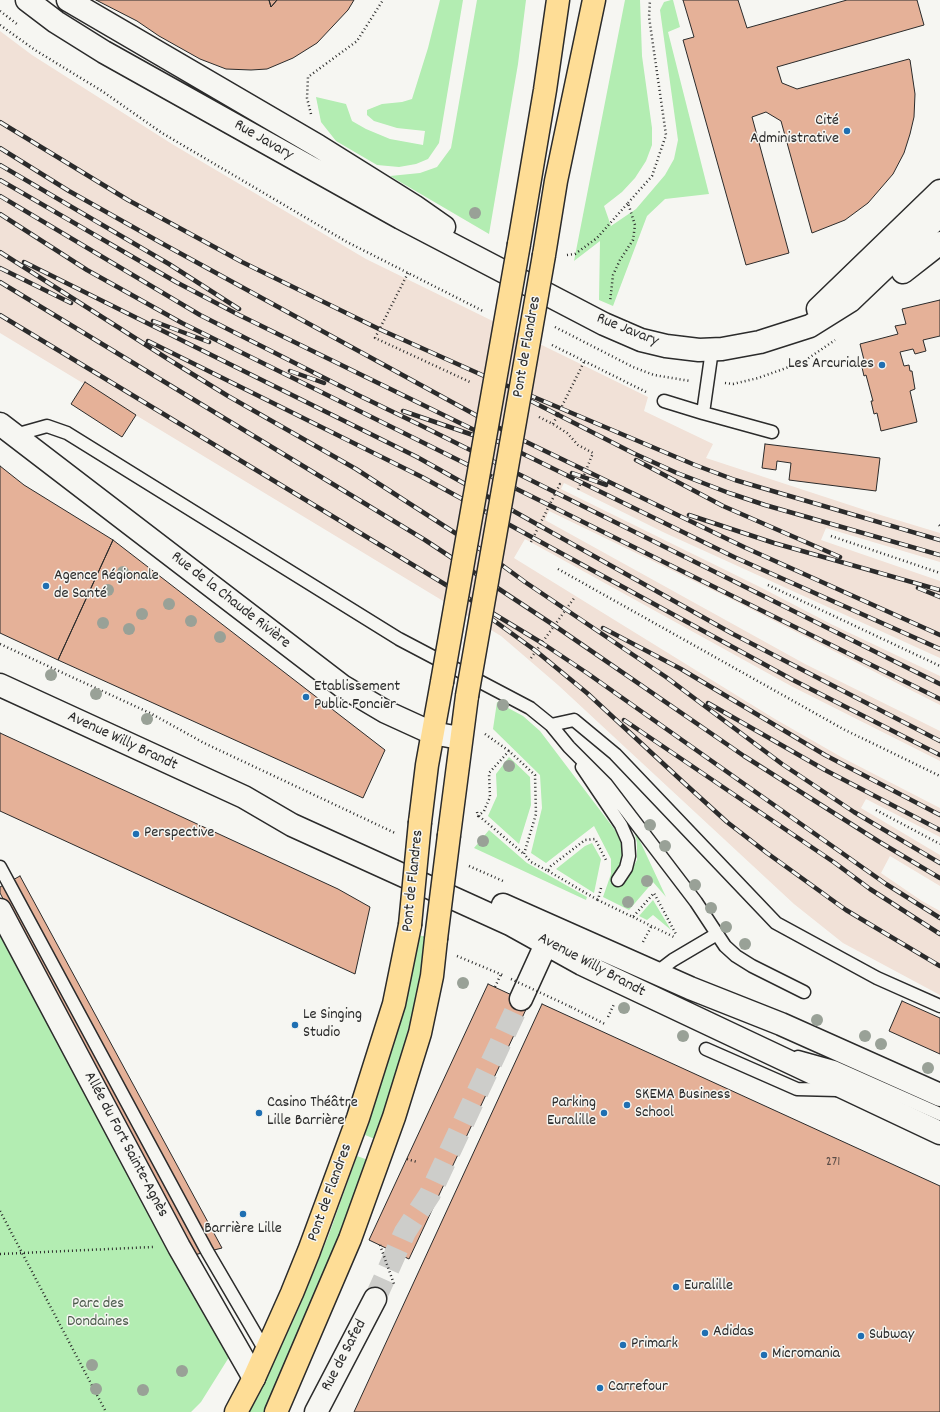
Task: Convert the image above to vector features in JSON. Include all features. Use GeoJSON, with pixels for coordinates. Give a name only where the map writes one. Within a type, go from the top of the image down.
{"type":"FeatureCollection","features":[{"type":"Feature","properties":{"kind":"main road","name":"Pont de Flandres"},"geometry":{"type":"LineString","coordinates":[[236,1412],[266,1352],[309,1251],[368,1089],[394,1004],[410,925],[420,822],[432,733],[519,244],[545,90],[558,0]]}},
{"type":"Feature","properties":{"kind":"main road","name":"Pont de Flandres"},"geometry":{"type":"LineString","coordinates":[[276,1412],[348,1245],[390,1130],[420,1033],[432,976],[460,738],[467,696],[556,181],[594,0]]}},
{"type":"Feature","properties":{"kind":"street","name":"Rue Javary"},"geometry":{"type":"LineString","coordinates":[[27,0],[56,22],[104,52],[401,218],[604,324],[641,340],[666,346],[684,350],[712,350],[754,343],[810,326],[850,302],[940,215]]}},
{"type":"Feature","properties":{"kind":"street","name":"Rue Javary"},"geometry":{"type":"LineString","coordinates":[[68,0],[318,146],[414,206],[505,271]]}},
{"type":"Feature","properties":{"kind":"street","name":"Rue Javary"},"geometry":{"type":"LineString","coordinates":[[782,335],[810,316],[833,296],[940,191]]}},
{"type":"Feature","properties":{"kind":"street"},"geometry":{"type":"LineString","coordinates":[[903,272],[940,244]]}},
{"type":"Feature","properties":{"kind":"street","name":"Rue de la Chaude Rivière"},"geometry":{"type":"LineString","coordinates":[[5,429],[342,686],[386,712],[432,733],[460,738]]}},
{"type":"Feature","properties":{"kind":"street","name":"Avenue Willy Brandt"},"geometry":{"type":"LineString","coordinates":[[0,685],[244,797],[292,825],[510,924],[550,935],[656,973],[775,1021],[940,1095]]}},
{"type":"Feature","properties":{"kind":"street","name":"Allée du Fort Sainte-Agnès"},"geometry":{"type":"LineString","coordinates":[[0,910],[179,1247],[254,1378]]}},
{"type":"Feature","properties":{"kind":"street"},"geometry":{"type":"LineString","coordinates":[[521,999],[550,935]]}},
{"type":"Feature","properties":{"kind":"street","name":"Avenue Willy Brandt"},"geometry":{"type":"LineString","coordinates":[[550,935],[582,964],[847,1091],[940,1133]]}},
{"type":"Feature","properties":{"kind":"street","name":"Rue de Safed"},"geometry":{"type":"LineString","coordinates":[[316,1412],[375,1299]]}},
{"type":"Feature","properties":{"kind":"lane"},"geometry":{"type":"LineString","coordinates":[[703,413],[712,350]]}},
{"type":"Feature","properties":{"kind":"lane"},"geometry":{"type":"LineString","coordinates":[[664,401],[772,432]]}},
{"type":"Feature","properties":{"kind":"lane"},"geometry":{"type":"LineString","coordinates":[[5,429],[47,426],[67,433],[399,639],[530,708],[551,726],[569,747],[606,784],[696,902],[725,946],[736,956],[752,966],[804,992]]}},
{"type":"Feature","properties":{"kind":"lane"},"geometry":{"type":"LineString","coordinates":[[551,726],[574,720],[615,754],[776,923],[877,978],[940,1006]]}},
{"type":"Feature","properties":{"kind":"lane"},"geometry":{"type":"LineString","coordinates":[[569,747],[621,825],[628,841],[629,856],[626,868],[618,880]]}},
{"type":"Feature","properties":{"kind":"lane"},"geometry":{"type":"LineString","coordinates":[[0,867],[207,1251],[266,1352]]}},
{"type":"Feature","properties":{"kind":"lane"},"geometry":{"type":"LineString","coordinates":[[656,973],[673,960],[717,934]]}},
{"type":"Feature","properties":{"kind":"lane"},"geometry":{"type":"LineString","coordinates":[[744,1041],[834,1067],[940,1114]]}},
{"type":"Feature","properties":{"kind":"lane"},"geometry":{"type":"LineString","coordinates":[[706,1049],[797,1089],[847,1091]]}},
{"type":"Feature","properties":{"kind":"path"},"geometry":{"type":"LineString","coordinates":[[307,98],[308,77],[357,41],[383,0]]}},
{"type":"Feature","properties":{"kind":"path"},"geometry":{"type":"LineString","coordinates":[[544,255],[575,254],[597,238],[652,176],[666,135],[649,17],[650,0]]}},
{"type":"Feature","properties":{"kind":"path"},"geometry":{"type":"LineString","coordinates":[[0,25],[35,50],[102,91],[162,133],[347,242],[485,312]]}},
{"type":"Feature","properties":{"kind":"path"},"geometry":{"type":"LineString","coordinates":[[604,324],[610,305],[613,275],[620,260],[633,240],[635,225],[628,204]]}},
{"type":"Feature","properties":{"kind":"path"},"geometry":{"type":"LineString","coordinates":[[375,338],[408,273]]}},
{"type":"Feature","properties":{"kind":"path"},"geometry":{"type":"LineString","coordinates":[[548,343],[664,401]]}},
{"type":"Feature","properties":{"kind":"path"},"geometry":{"type":"LineString","coordinates":[[553,424],[584,361]]}},
{"type":"Feature","properties":{"kind":"path"},"geometry":{"type":"LineString","coordinates":[[531,542],[546,515],[560,484],[562,486]]}},
{"type":"Feature","properties":{"kind":"path"},"geometry":{"type":"LineString","coordinates":[[831,536],[940,573]]}},
{"type":"Feature","properties":{"kind":"path"},"geometry":{"type":"LineString","coordinates":[[558,569],[845,730],[940,776]]}},
{"type":"Feature","properties":{"kind":"path"},"geometry":{"type":"LineString","coordinates":[[768,585],[940,666]]}},
{"type":"Feature","properties":{"kind":"path"},"geometry":{"type":"LineString","coordinates":[[531,658],[576,597]]}},
{"type":"Feature","properties":{"kind":"path"},"geometry":{"type":"LineString","coordinates":[[496,740],[535,775],[536,814],[524,854]]}},
{"type":"Feature","properties":{"kind":"path"},"geometry":{"type":"LineString","coordinates":[[478,816],[484,811],[490,797],[490,773],[509,751]]}},
{"type":"Feature","properties":{"kind":"path"},"geometry":{"type":"LineString","coordinates":[[475,809],[478,816],[524,854],[531,862],[598,900],[680,940],[654,893],[633,917]]}},
{"type":"Feature","properties":{"kind":"path"},"geometry":{"type":"LineString","coordinates":[[876,810],[940,844]]}},
{"type":"Feature","properties":{"kind":"path"},"geometry":{"type":"LineString","coordinates":[[548,871],[551,866],[585,840],[595,839],[607,860],[606,867]]}},
{"type":"Feature","properties":{"kind":"path"},"geometry":{"type":"LineString","coordinates":[[598,900],[601,887]]}},
{"type":"Feature","properties":{"kind":"path"},"geometry":{"type":"LineString","coordinates":[[641,946],[651,926]]}},
{"type":"Feature","properties":{"kind":"path"},"geometry":{"type":"LineString","coordinates":[[457,956],[501,974],[605,1024]]}},
{"type":"Feature","properties":{"kind":"path"},"geometry":{"type":"LineString","coordinates":[[495,987],[501,974]]}},
{"type":"Feature","properties":{"kind":"path"},"geometry":{"type":"LineString","coordinates":[[407,1159],[417,1162]]}},
{"type":"Feature","properties":{"kind":"path"},"geometry":{"type":"LineString","coordinates":[[0,1211],[106,1412]]}},
{"type":"Feature","properties":{"kind":"path"},"geometry":{"type":"LineString","coordinates":[[380,1245],[396,1289]]}},
{"type":"Feature","properties":{"kind":"path"},"geometry":{"type":"LineString","coordinates":[[0,1254],[128,1248]]}},
{"type":"Feature","properties":{"kind":"shaded area"},"geometry":{"type":"Polygon","coordinates":[[[0,31],[32,55],[172,144],[366,259],[648,397],[644,411],[713,444],[706,458],[940,533],[940,562],[826,528],[821,540],[940,581],[940,658],[665,533],[564,483],[561,489],[762,588],[831,624],[940,676],[940,705],[731,599],[549,511],[545,520],[805,664],[940,731],[940,761],[791,686],[525,539],[514,558],[775,719],[843,758],[940,808],[940,837],[866,799],[861,808],[940,855],[940,886],[890,856],[881,873],[922,901],[940,911],[940,995],[843,943],[794,904],[558,685],[501,636],[0,333],[0,31]]]}},
{"type":"Feature","properties":{"kind":"green space"},"geometry":{"type":"Polygon","coordinates":[[[440,0],[463,0],[439,143],[428,159],[416,164],[399,167],[377,165],[336,141],[321,122],[316,97],[346,104],[352,121],[366,129],[390,139],[423,145],[425,131],[397,128],[374,121],[367,115],[367,110],[382,104],[402,102],[412,99],[428,48],[440,0]]]}},
{"type":"Feature","properties":{"kind":"green space"},"geometry":{"type":"Polygon","coordinates":[[[477,0],[526,0],[518,64],[489,234],[390,176],[420,173],[437,167],[451,148],[477,0]]]}},
{"type":"Feature","properties":{"kind":"green space"},"geometry":{"type":"Polygon","coordinates":[[[625,0],[640,0],[642,56],[652,128],[652,145],[646,161],[635,178],[622,192],[604,206],[611,226],[636,209],[665,175],[674,159],[678,140],[660,10],[664,2],[671,0],[673,0],[680,27],[668,32],[709,194],[665,199],[647,216],[613,306],[599,300],[600,241],[574,261],[625,0]]]}},
{"type":"Feature","properties":{"kind":"green space"},"geometry":{"type":"Polygon","coordinates":[[[497,702],[523,716],[540,731],[615,830],[622,845],[622,859],[618,880],[624,884],[637,860],[637,843],[633,826],[666,897],[653,882],[629,910],[603,897],[611,874],[611,859],[594,826],[546,863],[531,853],[542,808],[540,775],[493,729],[497,702]]]}},
{"type":"Feature","properties":{"kind":"green space"},"geometry":{"type":"Polygon","coordinates":[[[509,757],[530,777],[531,805],[519,844],[488,816],[497,796],[496,774],[509,757]]]}},
{"type":"Feature","properties":{"kind":"green space"},"geometry":{"type":"Polygon","coordinates":[[[489,830],[527,863],[587,897],[586,900],[474,848],[489,830]]]}},
{"type":"Feature","properties":{"kind":"green space"},"geometry":{"type":"Polygon","coordinates":[[[592,843],[601,859],[594,893],[556,869],[585,846],[592,843]]]}},
{"type":"Feature","properties":{"kind":"green space"},"geometry":{"type":"Polygon","coordinates":[[[653,900],[671,930],[653,915],[647,920],[639,916],[653,900]]]}},
{"type":"Feature","properties":{"kind":"green space","name":"Parc des Dondaines"},"geometry":{"type":"Polygon","coordinates":[[[0,925],[231,1354],[201,1402],[191,1412],[0,1412],[0,925]]]}},
{"type":"Feature","properties":{"kind":"green space"},"geometry":{"type":"Polygon","coordinates":[[[418,935],[426,937],[416,1000],[401,1056],[375,1139],[365,1135],[404,1006],[417,949],[418,935]]]}},
{"type":"Feature","properties":{"kind":"green space"},"geometry":{"type":"Polygon","coordinates":[[[357,1156],[368,1160],[316,1294],[264,1412],[249,1412],[258,1397],[298,1310],[328,1237],[357,1156]]]}},
{"type":"Feature","properties":{"kind":"building"},"geometry":{"type":"Polygon","coordinates":[[[96,0],[269,0],[271,7],[277,0],[354,0],[348,10],[317,43],[293,58],[267,69],[251,70],[226,69],[200,59],[159,36],[137,21],[96,0]]]}},
{"type":"Feature","properties":{"kind":"building"},"geometry":{"type":"Polygon","coordinates":[[[269,0],[277,0],[271,7],[269,0]]]}},
{"type":"Feature","properties":{"kind":"building","name":"Cité Administrative"},"geometry":{"type":"Polygon","coordinates":[[[683,0],[738,0],[747,28],[847,0],[917,0],[924,25],[777,67],[782,83],[797,89],[909,59],[910,60],[915,94],[914,117],[910,134],[904,153],[893,174],[868,203],[845,220],[812,233],[781,121],[766,112],[752,117],[789,253],[746,265],[683,40],[694,37],[683,0]]]}},
{"type":"Feature","properties":{"kind":"building","name":"Les Arcuriales"},"geometry":{"type":"Polygon","coordinates":[[[940,300],[940,336],[923,340],[926,351],[915,354],[913,349],[900,352],[904,366],[909,365],[910,371],[912,371],[915,389],[910,391],[917,422],[881,431],[877,413],[874,414],[871,401],[873,401],[866,375],[864,376],[861,363],[864,360],[860,344],[898,334],[895,326],[906,324],[902,309],[940,300]]]}},
{"type":"Feature","properties":{"kind":"building"},"geometry":{"type":"Polygon","coordinates":[[[85,382],[136,415],[122,437],[71,404],[85,382]]]}},
{"type":"Feature","properties":{"kind":"building"},"geometry":{"type":"Polygon","coordinates":[[[765,444],[880,458],[876,491],[789,480],[791,463],[777,461],[776,470],[762,468],[765,444]]]}},
{"type":"Feature","properties":{"kind":"building","name":"Agence Régionale de Santé"},"geometry":{"type":"Polygon","coordinates":[[[0,466],[24,485],[113,540],[58,660],[0,633],[0,466]]]}},
{"type":"Feature","properties":{"kind":"building"},"geometry":{"type":"Polygon","coordinates":[[[113,540],[385,750],[363,798],[58,660],[113,540]]]}},
{"type":"Feature","properties":{"kind":"building","name":"Perspective"},"geometry":{"type":"Polygon","coordinates":[[[0,733],[338,889],[370,907],[355,974],[0,811],[0,733]]]}},
{"type":"Feature","properties":{"kind":"building"},"geometry":{"type":"Polygon","coordinates":[[[20,876],[222,1248],[194,1255],[0,893],[0,887],[20,876]]]}},
{"type":"Feature","properties":{"kind":"building"},"geometry":{"type":"Polygon","coordinates":[[[488,984],[529,1003],[409,1259],[369,1240],[488,984]]]}},
{"type":"Feature","properties":{"kind":"building"},"geometry":{"type":"Polygon","coordinates":[[[902,1001],[940,1018],[940,1054],[889,1031],[902,1001]]]}},
{"type":"Feature","properties":{"kind":"building","name":"Euralille"},"geometry":{"type":"Polygon","coordinates":[[[542,1004],[940,1186],[940,1412],[354,1412],[542,1004]]]}},
{"type":"Feature","properties":{"kind":"tunnel"},"geometry":{"type":"LineString","coordinates":[[375,1299],[405,1232],[430,1194],[521,999]]}},
{"type":"Feature","properties":{"kind":"railway"},"geometry":{"type":"LineString","coordinates":[[0,122],[128,200],[242,262],[379,329],[491,379],[695,465],[735,480],[940,540]]}},
{"type":"Feature","properties":{"kind":"railway"},"geometry":{"type":"LineString","coordinates":[[0,148],[69,191],[165,245],[514,436],[746,548],[940,635]]}},
{"type":"Feature","properties":{"kind":"railway"},"geometry":{"type":"LineString","coordinates":[[0,165],[169,264],[239,309]]}},
{"type":"Feature","properties":{"kind":"railway"},"geometry":{"type":"LineString","coordinates":[[0,180],[176,282],[239,315],[734,557],[940,649]]}},
{"type":"Feature","properties":{"kind":"railway"},"geometry":{"type":"LineString","coordinates":[[0,196],[200,315],[940,684]]}},
{"type":"Feature","properties":{"kind":"railway"},"geometry":{"type":"LineString","coordinates":[[0,214],[87,270],[182,323],[940,699]]}},
{"type":"Feature","properties":{"kind":"railway"},"geometry":{"type":"LineString","coordinates":[[0,252],[228,396],[356,469],[480,549],[525,582],[666,677],[782,764],[854,812],[940,863]]}},
{"type":"Feature","properties":{"kind":"railway"},"geometry":{"type":"LineString","coordinates":[[24,262],[417,457],[733,634],[940,741]]}},
{"type":"Feature","properties":{"kind":"railway"},"geometry":{"type":"LineString","coordinates":[[0,268],[71,303]]}},
{"type":"Feature","properties":{"kind":"railway"},"geometry":{"type":"LineString","coordinates":[[0,282],[425,540],[555,626],[744,756],[878,841],[940,878]]}},
{"type":"Feature","properties":{"kind":"railway"},"geometry":{"type":"LineString","coordinates":[[0,315],[542,643],[587,673],[886,884],[940,918]]}},
{"type":"Feature","properties":{"kind":"railway"},"geometry":{"type":"LineString","coordinates":[[153,321],[209,342]]}},
{"type":"Feature","properties":{"kind":"railway"},"geometry":{"type":"LineString","coordinates":[[148,341],[422,477],[793,680],[940,755]]}},
{"type":"Feature","properties":{"kind":"railway"},"geometry":{"type":"LineString","coordinates":[[290,371],[324,383]]}},
{"type":"Feature","properties":{"kind":"railway"},"geometry":{"type":"LineString","coordinates":[[531,401],[633,453],[677,473],[729,493],[765,505],[940,555]]}},
{"type":"Feature","properties":{"kind":"railway"},"geometry":{"type":"LineString","coordinates":[[403,411],[473,435]]}},
{"type":"Feature","properties":{"kind":"railway"},"geometry":{"type":"LineString","coordinates":[[636,460],[723,506],[840,557]]}},
{"type":"Feature","properties":{"kind":"railway"},"geometry":{"type":"LineString","coordinates":[[572,473],[606,485]]}},
{"type":"Feature","properties":{"kind":"railway"},"geometry":{"type":"LineString","coordinates":[[689,515],[774,543],[940,590]]}},
{"type":"Feature","properties":{"kind":"railway"},"geometry":{"type":"LineString","coordinates":[[918,588],[940,597]]}},
{"type":"Feature","properties":{"kind":"railway"},"geometry":{"type":"LineString","coordinates":[[489,617],[536,651],[587,693],[727,822],[767,853],[846,910],[940,966]]}},
{"type":"Feature","properties":{"kind":"railway"},"geometry":{"type":"LineString","coordinates":[[603,628],[681,669],[825,755],[940,815]]}},
{"type":"Feature","properties":{"kind":"railway"},"geometry":{"type":"LineString","coordinates":[[708,703],[825,770],[940,830]]}},
{"type":"Feature","properties":{"kind":"railway"},"geometry":{"type":"LineString","coordinates":[[624,720],[835,863],[870,889],[940,934]]}},
{"type":"Feature","properties":{"kind":"place","name":"Cité Administrative"},"geometry":{"type":"Point","coordinates":[847,131]}},
{"type":"Feature","properties":{"kind":"place","name":"Les Arcuriales"},"geometry":{"type":"Point","coordinates":[882,365]}},
{"type":"Feature","properties":{"kind":"place","name":"Agence Régionale de Santé"},"geometry":{"type":"Point","coordinates":[46,586]}},
{"type":"Feature","properties":{"kind":"place","name":"Etablissement Public Foncier"},"geometry":{"type":"Point","coordinates":[306,697]}},
{"type":"Feature","properties":{"kind":"place","name":"Perspective"},"geometry":{"type":"Point","coordinates":[136,834]}},
{"type":"Feature","properties":{"kind":"place","name":"Le Singing Studio"},"geometry":{"type":"Point","coordinates":[295,1025]}},
{"type":"Feature","properties":{"kind":"place","name":"SKEMA Business School"},"geometry":{"type":"Point","coordinates":[627,1105]}},
{"type":"Feature","properties":{"kind":"place","name":"Casino Théâtre Lille Barrière"},"geometry":{"type":"Point","coordinates":[259,1113]}},
{"type":"Feature","properties":{"kind":"place","name":"Parking Euralille"},"geometry":{"type":"Point","coordinates":[604,1113]}},
{"type":"Feature","properties":{"kind":"place","name":"Barrière Lille"},"geometry":{"type":"Point","coordinates":[243,1214]}},
{"type":"Feature","properties":{"kind":"place","name":"Euralille"},"geometry":{"type":"Point","coordinates":[676,1287]}},
{"type":"Feature","properties":{"kind":"place","name":"Adidas"},"geometry":{"type":"Point","coordinates":[705,1333]}},
{"type":"Feature","properties":{"kind":"place","name":"Subway"},"geometry":{"type":"Point","coordinates":[861,1336]}},
{"type":"Feature","properties":{"kind":"place","name":"Primark"},"geometry":{"type":"Point","coordinates":[623,1345]}},
{"type":"Feature","properties":{"kind":"place","name":"Micromania"},"geometry":{"type":"Point","coordinates":[764,1355]}},
{"type":"Feature","properties":{"kind":"place","name":"Carrefour"},"geometry":{"type":"Point","coordinates":[600,1388]}}]}
